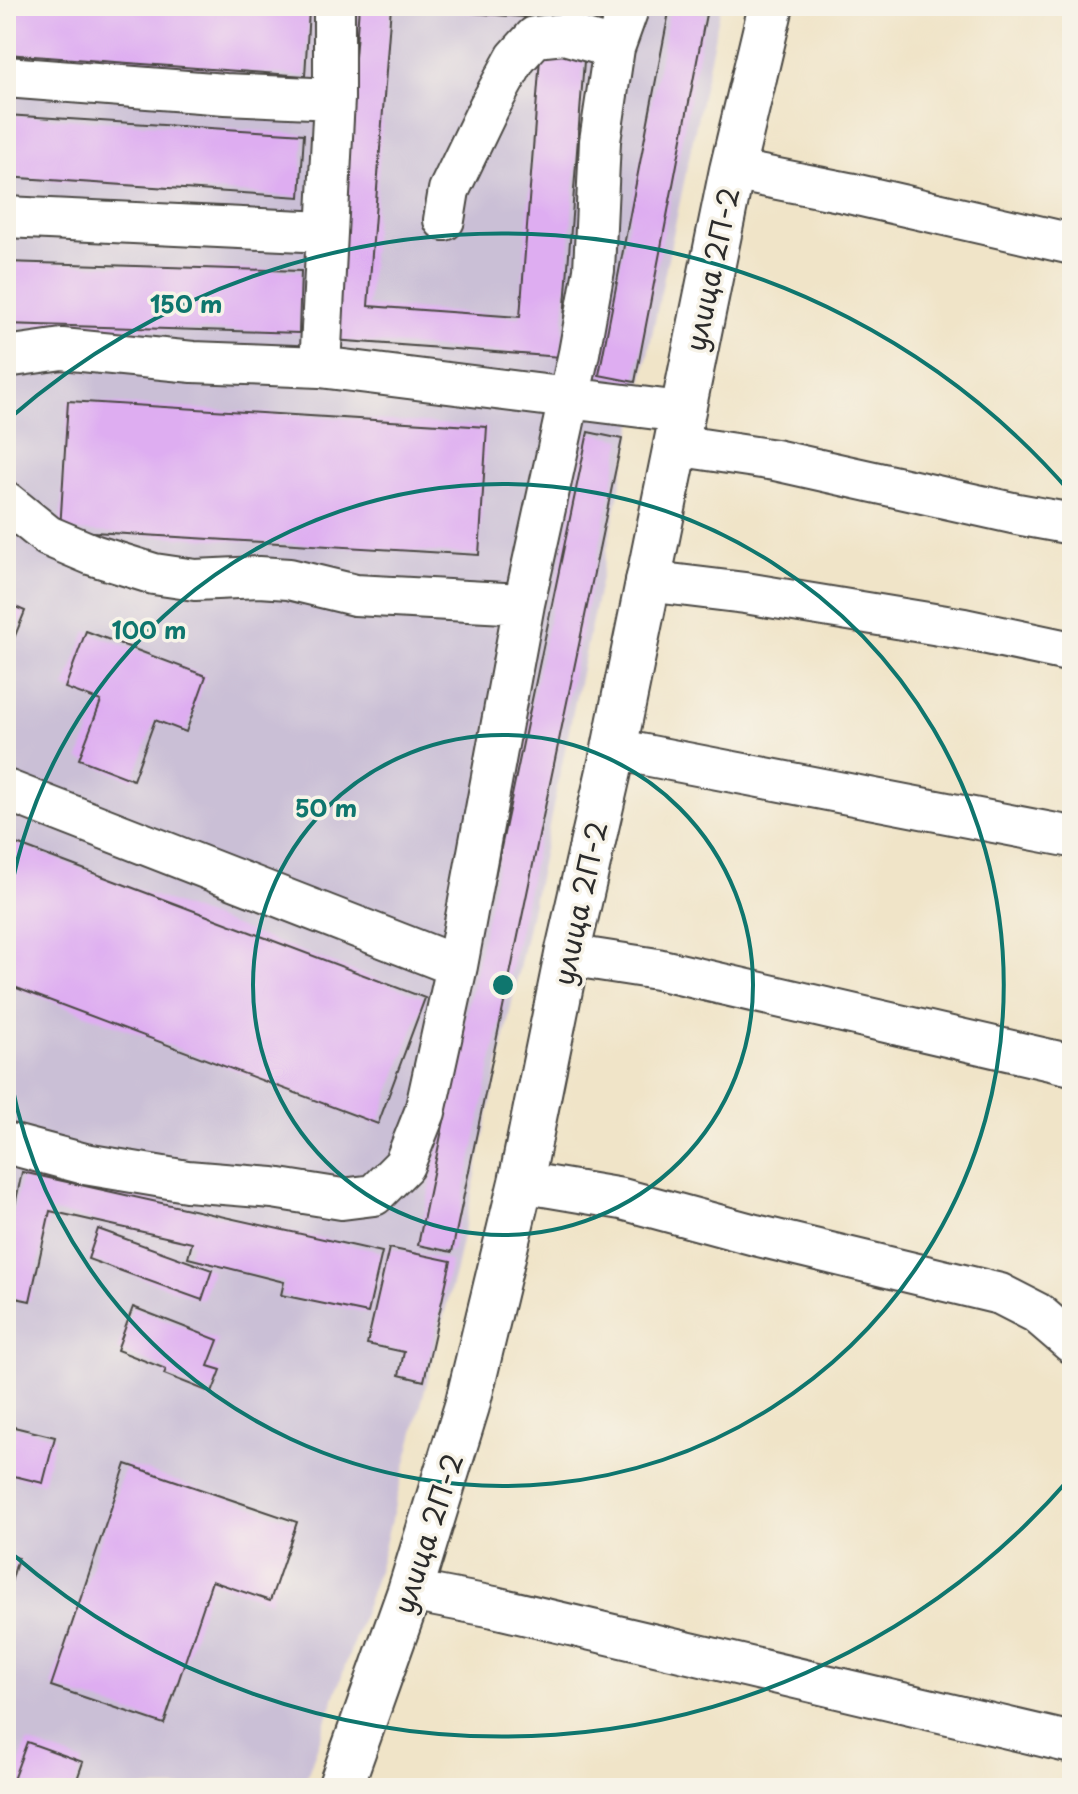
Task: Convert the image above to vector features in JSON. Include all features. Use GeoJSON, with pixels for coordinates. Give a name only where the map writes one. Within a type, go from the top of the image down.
{"type":"FeatureCollection","features":[{"type":"Feature","properties":{"kind":"main road","name":"улица 2П-2"},"geometry":{"type":"LineString","coordinates":[[340,1788],[410,1591],[467,1406],[521,1182],[567,955],[614,749],[732,170],[771,6]]}},
{"type":"Feature","properties":{"kind":"street"},"geometry":{"type":"LineString","coordinates":[[320,367],[334,99],[334,6]]}},
{"type":"Feature","properties":{"kind":"street"},"geometry":{"type":"LineString","coordinates":[[6,1143],[85,1164],[187,1181],[273,1188],[342,1199],[374,1195],[404,1165],[425,1112],[457,966],[524,604],[579,353],[594,270],[600,141],[614,48],[629,6]]}},
{"type":"Feature","properties":{"kind":"street"},"geometry":{"type":"LineString","coordinates":[[444,220],[449,190],[489,107],[516,58],[535,37],[564,34],[614,48]]}},
{"type":"Feature","properties":{"kind":"street"},"geometry":{"type":"LineString","coordinates":[[6,77],[193,92],[334,99]]}},
{"type":"Feature","properties":{"kind":"street"},"geometry":{"type":"LineString","coordinates":[[732,170],[849,193],[1072,244]]}},
{"type":"Feature","properties":{"kind":"street"},"geometry":{"type":"LineString","coordinates":[[6,217],[326,232]]}},
{"type":"Feature","properties":{"kind":"street"},"geometry":{"type":"LineString","coordinates":[[6,357],[62,349],[193,362],[320,367],[568,398],[678,428],[775,460],[1072,524]]}},
{"type":"Feature","properties":{"kind":"street"},"geometry":{"type":"LineString","coordinates":[[6,502],[48,536],[93,555],[154,574],[195,580],[289,579],[355,595],[524,604]]}},
{"type":"Feature","properties":{"kind":"street"},"geometry":{"type":"LineString","coordinates":[[646,581],[745,593],[964,629],[1072,652]]}},
{"type":"Feature","properties":{"kind":"street"},"geometry":{"type":"LineString","coordinates":[[614,749],[1072,837]]}},
{"type":"Feature","properties":{"kind":"street"},"geometry":{"type":"LineString","coordinates":[[6,790],[457,966]]}},
{"type":"Feature","properties":{"kind":"street"},"geometry":{"type":"LineString","coordinates":[[567,955],[657,969],[1072,1065]]}},
{"type":"Feature","properties":{"kind":"street"},"geometry":{"type":"LineString","coordinates":[[521,1182],[622,1199],[755,1235],[1000,1294],[1037,1313],[1072,1343]]}},
{"type":"Feature","properties":{"kind":"street"},"geometry":{"type":"LineString","coordinates":[[410,1591],[494,1607],[1072,1743]]}},
{"type":"Feature","properties":{"kind":"shaded area"},"geometry":{"type":"Polygon","coordinates":[[[6,6],[721,6],[456,1269],[378,1571],[303,1788],[6,1788],[6,6]]]}},
{"type":"Feature","properties":{"kind":"building"},"geometry":{"type":"Polygon","coordinates":[[[6,6],[260,6],[309,10],[305,76],[6,54],[6,6]]]}},
{"type":"Feature","properties":{"kind":"building"},"geometry":{"type":"Polygon","coordinates":[[[359,6],[391,6],[368,306],[520,317],[541,45],[585,48],[561,357],[333,340],[359,6]]]}},
{"type":"Feature","properties":{"kind":"building"},"geometry":{"type":"Polygon","coordinates":[[[410,6],[587,6],[586,22],[410,6]]]}},
{"type":"Feature","properties":{"kind":"building"},"geometry":{"type":"Polygon","coordinates":[[[670,7],[706,14],[635,382],[599,375],[670,7]]]}},
{"type":"Feature","properties":{"kind":"building"},"geometry":{"type":"Polygon","coordinates":[[[6,115],[304,134],[300,197],[6,177],[6,115]]]}},
{"type":"Feature","properties":{"kind":"building"},"geometry":{"type":"Polygon","coordinates":[[[6,262],[301,271],[299,333],[6,324],[6,262]]]}},
{"type":"Feature","properties":{"kind":"building"},"geometry":{"type":"Polygon","coordinates":[[[68,401],[487,427],[479,555],[60,530],[68,401]]]}},
{"type":"Feature","properties":{"kind":"building"},"geometry":{"type":"Polygon","coordinates":[[[588,432],[622,439],[452,1252],[418,1245],[588,432]]]}},
{"type":"Feature","properties":{"kind":"building"},"geometry":{"type":"Polygon","coordinates":[[[6,603],[25,611],[6,658],[6,603]]]}},
{"type":"Feature","properties":{"kind":"building"},"geometry":{"type":"Polygon","coordinates":[[[86,631],[206,676],[186,732],[155,720],[133,780],[79,759],[101,701],[65,688],[86,631]]]}},
{"type":"Feature","properties":{"kind":"building"},"geometry":{"type":"Polygon","coordinates":[[[6,840],[425,998],[378,1124],[6,984],[6,840]]]}},
{"type":"Feature","properties":{"kind":"building"},"geometry":{"type":"Polygon","coordinates":[[[22,1172],[382,1252],[368,1313],[281,1295],[284,1282],[188,1258],[192,1243],[50,1211],[30,1301],[6,1296],[6,1247],[22,1172]]]}},
{"type":"Feature","properties":{"kind":"building"},"geometry":{"type":"Polygon","coordinates":[[[98,1229],[212,1270],[202,1300],[88,1259],[98,1229]]]}},
{"type":"Feature","properties":{"kind":"building"},"geometry":{"type":"Polygon","coordinates":[[[389,1248],[451,1261],[424,1381],[399,1375],[404,1352],[367,1344],[389,1248]]]}},
{"type":"Feature","properties":{"kind":"building"},"geometry":{"type":"Polygon","coordinates":[[[133,1307],[218,1340],[208,1366],[221,1370],[212,1393],[164,1374],[166,1369],[117,1350],[133,1307]]]}},
{"type":"Feature","properties":{"kind":"building"},"geometry":{"type":"Polygon","coordinates":[[[6,1425],[55,1437],[43,1483],[6,1474],[6,1425]]]}},
{"type":"Feature","properties":{"kind":"building"},"geometry":{"type":"Polygon","coordinates":[[[126,1464],[297,1522],[270,1601],[212,1581],[164,1724],[51,1686],[126,1464]]]}},
{"type":"Feature","properties":{"kind":"building"},"geometry":{"type":"Polygon","coordinates":[[[6,1554],[18,1558],[7,1596],[6,1596],[6,1554]]]}},
{"type":"Feature","properties":{"kind":"building"},"geometry":{"type":"Polygon","coordinates":[[[27,1742],[83,1762],[74,1788],[10,1788],[27,1742]]]}}]}
